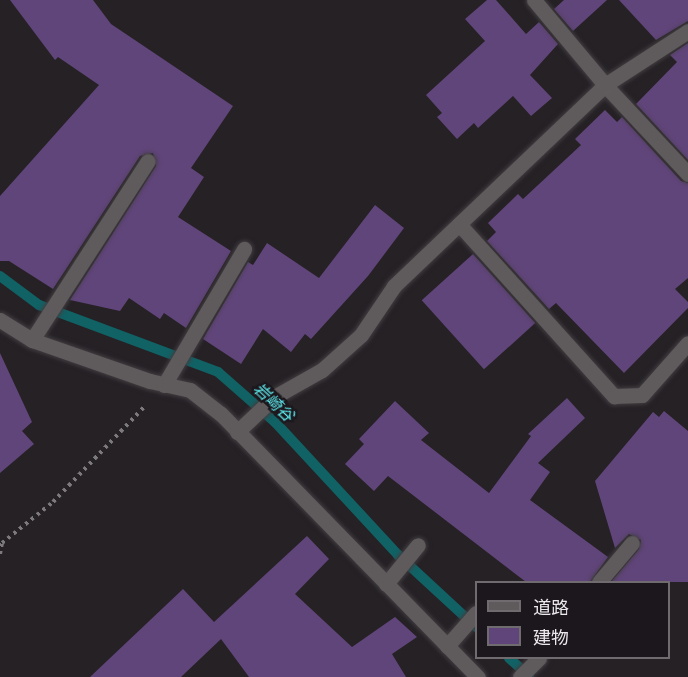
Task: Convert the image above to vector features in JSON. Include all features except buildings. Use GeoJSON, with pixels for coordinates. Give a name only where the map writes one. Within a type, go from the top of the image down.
{"type":"FeatureCollection","features":[{"type":"Feature","properties":{"kind":"street"},"geometry":{"type":"LineString","coordinates":[[534,0],[605,86],[688,174]]}},
{"type":"Feature","properties":{"kind":"street"},"geometry":{"type":"LineString","coordinates":[[242,427],[274,397],[322,370],[361,335],[394,286],[605,86],[688,31]]}},
{"type":"Feature","properties":{"kind":"street"},"geometry":{"type":"LineString","coordinates":[[32,340],[61,300],[148,160]]}},
{"type":"Feature","properties":{"kind":"street"},"geometry":{"type":"LineString","coordinates":[[459,224],[614,396],[642,395],[688,343]]}},
{"type":"Feature","properties":{"kind":"street"},"geometry":{"type":"LineString","coordinates":[[164,385],[244,249]]}},
{"type":"Feature","properties":{"kind":"street"},"geometry":{"type":"LineString","coordinates":[[0,320],[32,340],[164,385],[190,390],[242,427],[386,584],[478,677]]}},
{"type":"Feature","properties":{"kind":"street"},"geometry":{"type":"LineString","coordinates":[[601,581],[632,543]]}},
{"type":"Feature","properties":{"kind":"street"},"geometry":{"type":"LineString","coordinates":[[386,584],[418,545]]}},
{"type":"Feature","properties":{"kind":"street"},"geometry":{"type":"LineString","coordinates":[[447,646],[475,615]]}},
{"type":"Feature","properties":{"kind":"street"},"geometry":{"type":"LineString","coordinates":[[520,677],[537,659]]}},
{"type":"Feature","properties":{"kind":"path"},"geometry":{"type":"LineString","coordinates":[[0,554],[2,543],[110,446],[164,385]]}},
{"type":"Feature","properties":{"kind":"waterway","name":"岩崎谷"},"geometry":{"type":"LineString","coordinates":[[0,276],[39,305],[218,372],[275,422],[398,555],[475,626]]}},
{"type":"Feature","properties":{"kind":"waterway","name":"岩崎谷"},"geometry":{"type":"LineString","coordinates":[[510,659],[529,676]]}}]}
